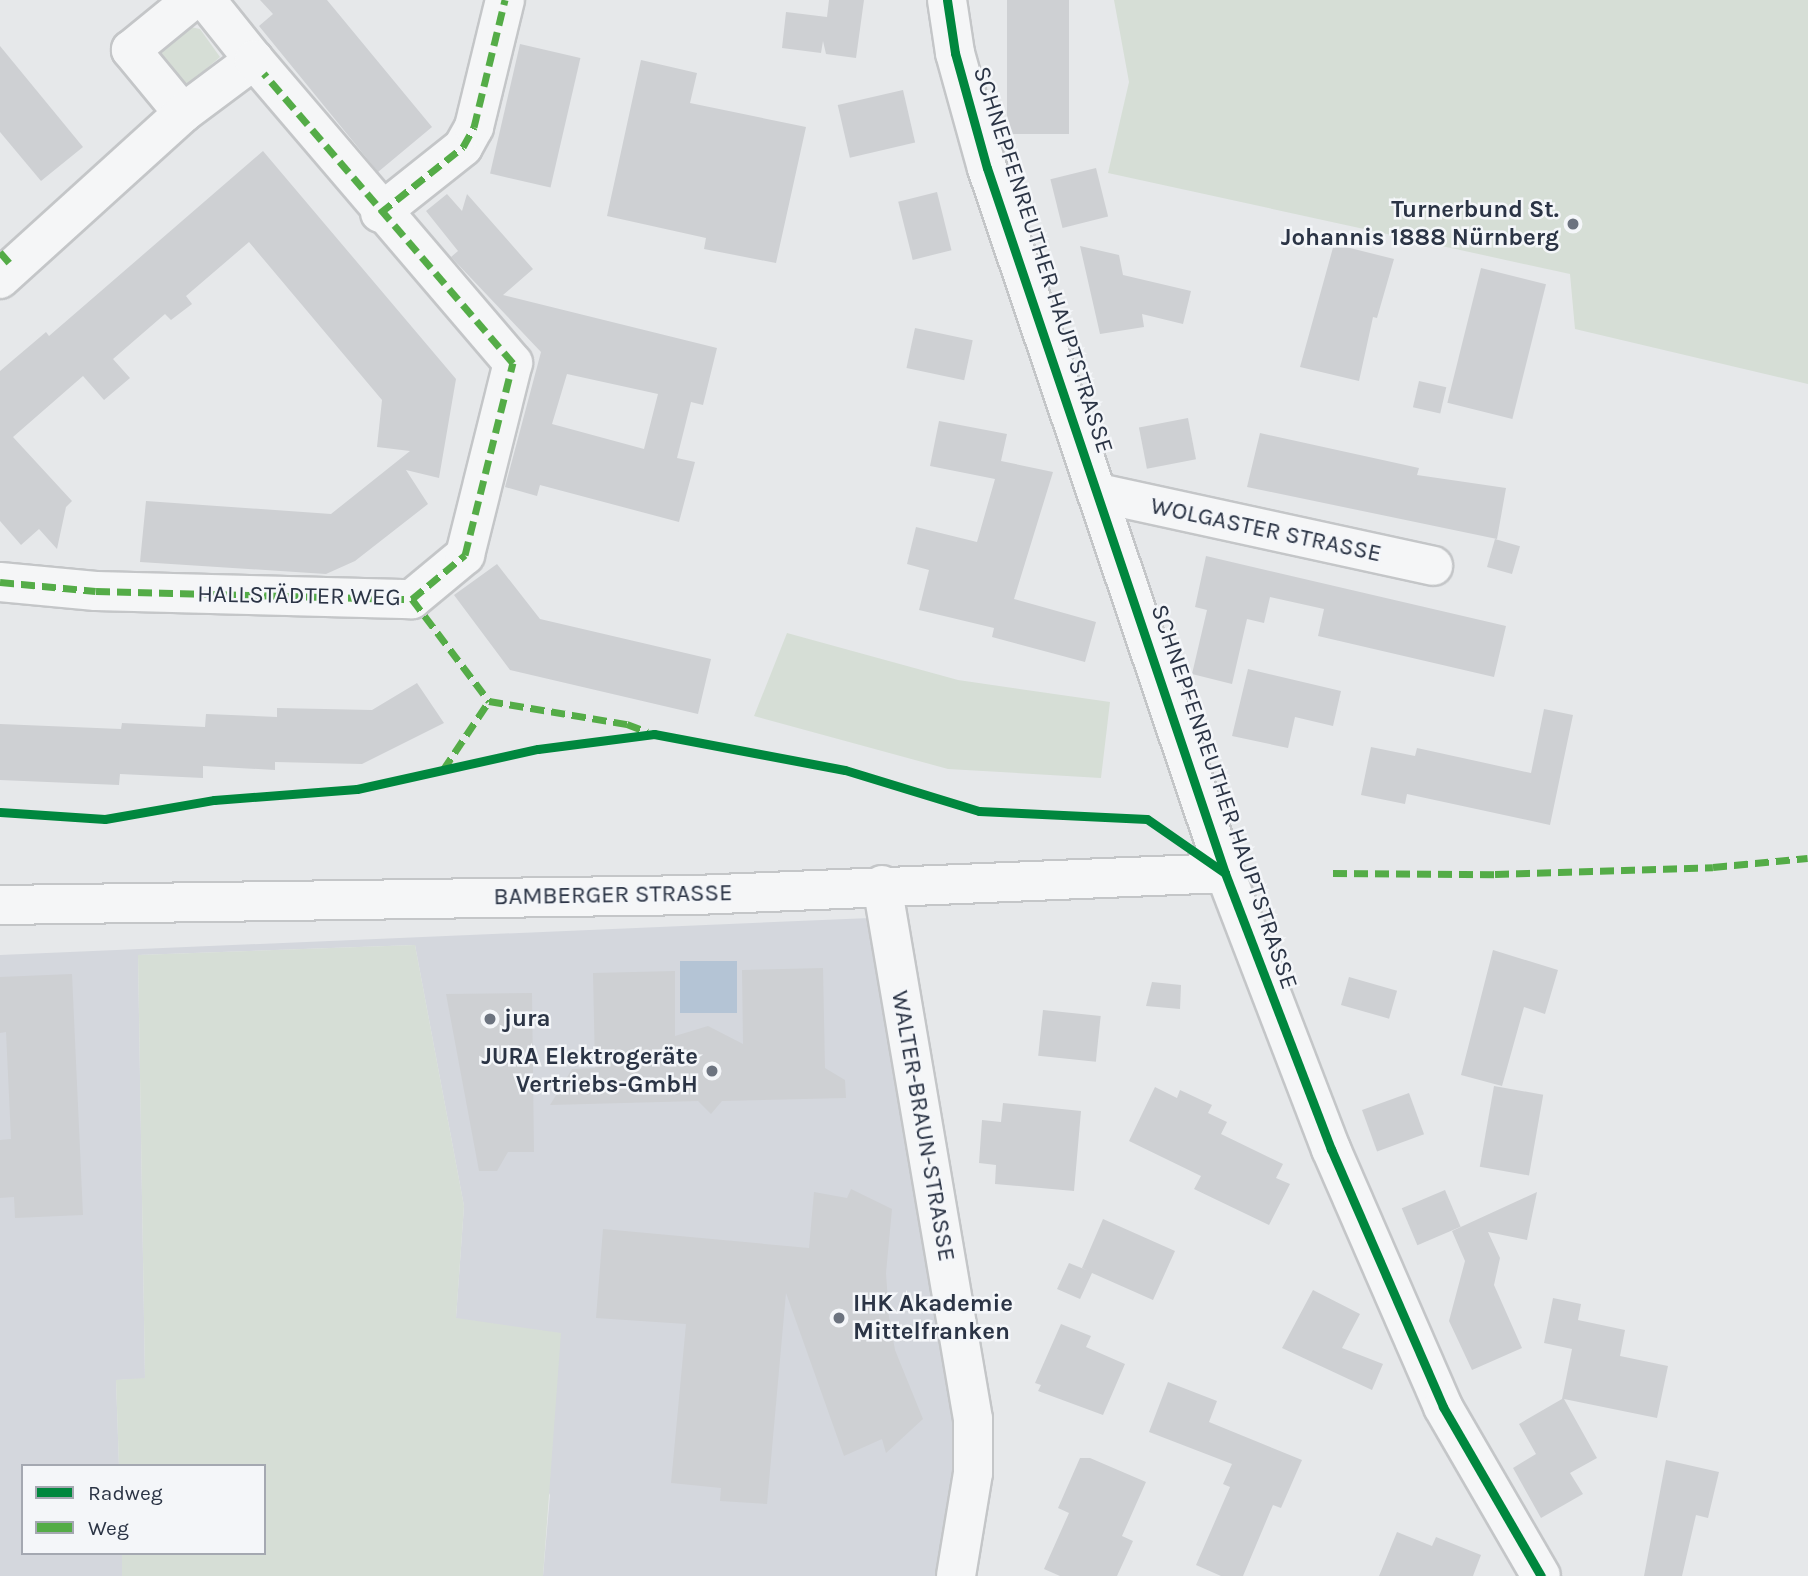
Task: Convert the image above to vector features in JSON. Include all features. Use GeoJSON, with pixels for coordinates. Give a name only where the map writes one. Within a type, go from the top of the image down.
{"type":"FeatureCollection","features":[{"type":"Feature","properties":{"kind":"street"},"geometry":{"type":"LineString","coordinates":[[183,113],[131,50],[191,0]]}},
{"type":"Feature","properties":{"kind":"street","name":"HALLSTÄDTER WEG"},"geometry":{"type":"LineString","coordinates":[[0,582],[96,591],[412,599],[465,555],[513,363],[380,213],[206,0]]}},
{"type":"Feature","properties":{"kind":"street"},"geometry":{"type":"LineString","coordinates":[[380,213],[463,146],[474,127],[505,0]]}},
{"type":"Feature","properties":{"kind":"street","name":"SCHNEPFENREUTHER HAUPTSTRASSE"},"geometry":{"type":"LineString","coordinates":[[947,0],[954,53],[986,168],[1100,493],[1225,873],[1331,1149],[1443,1407],[1541,1576]]}},
{"type":"Feature","properties":{"kind":"street"},"geometry":{"type":"LineString","coordinates":[[4,266],[183,113],[259,67]]}},
{"type":"Feature","properties":{"kind":"street","name":"WOLGASTER STRASSE"},"geometry":{"type":"LineString","coordinates":[[1100,493],[1433,566]]}},
{"type":"Feature","properties":{"kind":"street","name":"BAMBERGER STRASSE"},"geometry":{"type":"LineString","coordinates":[[0,905],[696,895],[882,885],[1225,873]]}},
{"type":"Feature","properties":{"kind":"street","name":"WALTER-BRAUN-STRASSE"},"geometry":{"type":"LineString","coordinates":[[882,885],[973,1419],[973,1473],[956,1576]]}},
{"type":"Feature","properties":{"kind":"shaded area","name":"Turnerbund St. Johannis 1888 Nürnberg"},"geometry":{"type":"Polygon","coordinates":[[[1114,0],[1808,0],[1808,384],[1575,329],[1570,274],[1108,173],[1129,82],[1114,0]]]}},
{"type":"Feature","properties":{"kind":"shaded area"},"geometry":{"type":"Polygon","coordinates":[[[186,26],[200,29],[220,57],[183,89],[157,54],[186,26]]]}},
{"type":"Feature","properties":{"kind":"shaded area"},"geometry":{"type":"Polygon","coordinates":[[[787,633],[958,680],[1110,702],[1101,778],[948,769],[754,716],[787,633]]]}},
{"type":"Feature","properties":{"kind":"shaded area"},"geometry":{"type":"Polygon","coordinates":[[[894,917],[985,1401],[954,1576],[543,1576],[550,1495],[456,1318],[464,1206],[415,945],[138,955],[145,1379],[116,1380],[119,1464],[21,1464],[21,1555],[122,1555],[122,1576],[0,1576],[0,955],[894,917]]]}},
{"type":"Feature","properties":{"kind":"shaded area"},"geometry":{"type":"Polygon","coordinates":[[[415,945],[464,1206],[456,1318],[561,1333],[543,1576],[122,1576],[122,1555],[266,1555],[266,1464],[119,1464],[116,1380],[145,1378],[138,955],[415,945]]]}},
{"type":"Feature","properties":{"kind":"water"},"geometry":{"type":"Polygon","coordinates":[[[680,961],[737,961],[737,1013],[680,1013],[680,961]]]}},
{"type":"Feature","properties":{"kind":"building"},"geometry":{"type":"Polygon","coordinates":[[[260,0],[327,0],[432,127],[378,172],[259,26],[273,14],[260,0]]]}},
{"type":"Feature","properties":{"kind":"building"},"geometry":{"type":"Polygon","coordinates":[[[829,0],[864,0],[856,58],[826,54],[823,41],[821,53],[782,48],[786,12],[827,17],[829,0]]]}},
{"type":"Feature","properties":{"kind":"building"},"geometry":{"type":"Polygon","coordinates":[[[1007,0],[1069,0],[1069,134],[1007,134],[1007,0]]]}},
{"type":"Feature","properties":{"kind":"building"},"geometry":{"type":"Polygon","coordinates":[[[520,44],[580,58],[550,188],[490,174],[520,44]]]}},
{"type":"Feature","properties":{"kind":"building"},"geometry":{"type":"Polygon","coordinates":[[[0,46],[83,147],[41,181],[0,132],[0,46]]]}},
{"type":"Feature","properties":{"kind":"building"},"geometry":{"type":"Polygon","coordinates":[[[641,60],[697,73],[690,103],[806,127],[776,263],[704,249],[706,238],[607,216],[641,60]]]}},
{"type":"Feature","properties":{"kind":"building"},"geometry":{"type":"Polygon","coordinates":[[[903,90],[915,143],[850,158],[838,105],[903,90]]]}},
{"type":"Feature","properties":{"kind":"building"},"geometry":{"type":"Polygon","coordinates":[[[263,151],[456,379],[439,478],[406,470],[428,504],[355,561],[326,574],[140,562],[146,501],[331,514],[410,451],[377,447],[382,400],[249,242],[186,296],[192,304],[171,320],[165,314],[113,359],[130,378],[104,400],[83,376],[13,437],[72,501],[66,507],[57,549],[39,529],[21,545],[0,521],[0,371],[46,332],[49,336],[263,151]]]}},
{"type":"Feature","properties":{"kind":"building"},"geometry":{"type":"Polygon","coordinates":[[[1096,168],[1108,217],[1062,228],[1050,179],[1096,168]]]}},
{"type":"Feature","properties":{"kind":"building"},"geometry":{"type":"Polygon","coordinates":[[[937,192],[952,250],[913,260],[898,202],[937,192]]]}},
{"type":"Feature","properties":{"kind":"building"},"geometry":{"type":"Polygon","coordinates":[[[447,194],[462,211],[467,194],[533,269],[503,295],[717,348],[703,405],[691,402],[677,458],[695,462],[679,522],[540,485],[537,496],[505,487],[541,352],[451,257],[458,251],[426,211],[447,194]],[[567,374],[552,424],[644,449],[658,394],[567,374]]]}},
{"type":"Feature","properties":{"kind":"building"},"geometry":{"type":"Polygon","coordinates":[[[1334,244],[1394,259],[1377,318],[1373,317],[1359,381],[1300,367],[1334,244]]]}},
{"type":"Feature","properties":{"kind":"building"},"geometry":{"type":"Polygon","coordinates":[[[1080,246],[1119,255],[1123,275],[1191,291],[1183,324],[1142,314],[1144,327],[1100,334],[1080,246]]]}},
{"type":"Feature","properties":{"kind":"building"},"geometry":{"type":"Polygon","coordinates":[[[1481,268],[1546,284],[1512,419],[1447,403],[1481,268]]]}},
{"type":"Feature","properties":{"kind":"building"},"geometry":{"type":"Polygon","coordinates":[[[915,328],[973,340],[964,380],[906,368],[915,328]]]}},
{"type":"Feature","properties":{"kind":"building"},"geometry":{"type":"Polygon","coordinates":[[[1419,381],[1446,387],[1440,414],[1413,407],[1419,381]]]}},
{"type":"Feature","properties":{"kind":"building"},"geometry":{"type":"Polygon","coordinates":[[[1188,418],[1196,459],[1147,469],[1139,428],[1188,418]]]}},
{"type":"Feature","properties":{"kind":"building"},"geometry":{"type":"Polygon","coordinates":[[[939,421],[1007,434],[1001,461],[1053,472],[1014,599],[1096,622],[1085,662],[992,637],[994,628],[919,610],[929,570],[907,564],[916,527],[977,542],[995,479],[930,466],[939,421]]]}},
{"type":"Feature","properties":{"kind":"building"},"geometry":{"type":"Polygon","coordinates":[[[1260,433],[1419,468],[1417,475],[1506,488],[1497,539],[1247,487],[1260,433]]]}},
{"type":"Feature","properties":{"kind":"building"},"geometry":{"type":"Polygon","coordinates":[[[1495,539],[1520,546],[1512,574],[1487,567],[1495,539]]]}},
{"type":"Feature","properties":{"kind":"building"},"geometry":{"type":"Polygon","coordinates":[[[1206,556],[1506,626],[1494,677],[1318,636],[1324,609],[1270,597],[1264,623],[1247,619],[1232,684],[1192,674],[1207,610],[1195,607],[1206,556]]]}},
{"type":"Feature","properties":{"kind":"building"},"geometry":{"type":"Polygon","coordinates":[[[497,564],[540,619],[711,659],[698,714],[510,670],[454,595],[497,564]]]}},
{"type":"Feature","properties":{"kind":"building"},"geometry":{"type":"Polygon","coordinates":[[[1248,669],[1341,691],[1333,726],[1295,717],[1288,748],[1232,736],[1248,669]]]}},
{"type":"Feature","properties":{"kind":"building"},"geometry":{"type":"Polygon","coordinates":[[[417,683],[444,723],[362,764],[275,762],[275,770],[203,766],[203,778],[120,774],[119,785],[0,780],[0,724],[121,729],[122,723],[205,727],[206,714],[277,717],[277,708],[372,710],[417,683]]]}},
{"type":"Feature","properties":{"kind":"building"},"geometry":{"type":"Polygon","coordinates":[[[1544,709],[1573,715],[1550,825],[1407,794],[1405,804],[1361,795],[1371,747],[1415,756],[1417,748],[1531,773],[1544,709]]]}},
{"type":"Feature","properties":{"kind":"building"},"geometry":{"type":"Polygon","coordinates":[[[1493,950],[1558,970],[1545,1014],[1524,1007],[1502,1086],[1461,1075],[1493,950]]]}},
{"type":"Feature","properties":{"kind":"building"},"geometry":{"type":"Polygon","coordinates":[[[823,968],[825,1068],[845,1080],[846,1098],[722,1101],[711,1114],[698,1101],[550,1105],[572,1069],[595,1068],[593,973],[675,971],[675,1036],[708,1026],[743,1044],[742,970],[823,968]]]}},
{"type":"Feature","properties":{"kind":"building"},"geometry":{"type":"Polygon","coordinates":[[[72,974],[83,1215],[15,1218],[14,1197],[0,1198],[0,1140],[11,1139],[6,1032],[0,1033],[0,977],[72,974]]]}},
{"type":"Feature","properties":{"kind":"building"},"geometry":{"type":"Polygon","coordinates":[[[1349,977],[1397,991],[1389,1019],[1341,1005],[1349,977]]]}},
{"type":"Feature","properties":{"kind":"building"},"geometry":{"type":"Polygon","coordinates":[[[1152,982],[1181,985],[1180,1009],[1146,1006],[1152,982]]]}},
{"type":"Feature","properties":{"kind":"building"},"geometry":{"type":"Polygon","coordinates":[[[532,993],[534,1152],[508,1152],[497,1171],[479,1171],[446,994],[532,993]]]}},
{"type":"Feature","properties":{"kind":"building"},"geometry":{"type":"Polygon","coordinates":[[[1043,1010],[1101,1016],[1096,1062],[1038,1056],[1043,1010]]]}},
{"type":"Feature","properties":{"kind":"building"},"geometry":{"type":"Polygon","coordinates":[[[1494,1086],[1543,1095],[1529,1175],[1480,1167],[1494,1086]]]}},
{"type":"Feature","properties":{"kind":"building"},"geometry":{"type":"Polygon","coordinates":[[[1155,1087],[1177,1098],[1180,1090],[1212,1105],[1208,1113],[1227,1122],[1221,1134],[1283,1164],[1276,1178],[1290,1184],[1269,1225],[1194,1189],[1201,1176],[1129,1141],[1155,1087]]]}},
{"type":"Feature","properties":{"kind":"building"},"geometry":{"type":"Polygon","coordinates":[[[1409,1093],[1424,1134],[1377,1151],[1362,1110],[1409,1093]]]}},
{"type":"Feature","properties":{"kind":"building"},"geometry":{"type":"Polygon","coordinates":[[[1003,1103],[1081,1111],[1074,1191],[995,1184],[996,1165],[979,1163],[982,1120],[1001,1122],[1003,1103]]]}},
{"type":"Feature","properties":{"kind":"building"},"geometry":{"type":"Polygon","coordinates":[[[851,1189],[892,1209],[886,1273],[889,1317],[895,1350],[923,1419],[886,1453],[882,1439],[844,1456],[786,1293],[767,1504],[720,1501],[721,1488],[671,1483],[686,1324],[596,1318],[603,1229],[809,1248],[814,1192],[847,1198],[851,1189]]]}},
{"type":"Feature","properties":{"kind":"building"},"geometry":{"type":"Polygon","coordinates":[[[1445,1190],[1461,1227],[1417,1245],[1402,1208],[1445,1190]]]}},
{"type":"Feature","properties":{"kind":"building"},"geometry":{"type":"Polygon","coordinates":[[[1537,1192],[1527,1240],[1488,1232],[1500,1258],[1494,1285],[1522,1348],[1472,1370],[1449,1321],[1465,1261],[1452,1231],[1537,1192]]]}},
{"type":"Feature","properties":{"kind":"building"},"geometry":{"type":"Polygon","coordinates":[[[1103,1219],[1175,1251],[1153,1300],[1092,1273],[1080,1299],[1057,1289],[1069,1263],[1089,1271],[1082,1268],[1103,1219]]]}},
{"type":"Feature","properties":{"kind":"building"},"geometry":{"type":"Polygon","coordinates":[[[1313,1290],[1360,1314],[1342,1348],[1383,1364],[1372,1390],[1282,1348],[1313,1290]]]}},
{"type":"Feature","properties":{"kind":"building"},"geometry":{"type":"Polygon","coordinates":[[[1553,1298],[1581,1304],[1578,1320],[1625,1330],[1620,1356],[1668,1366],[1657,1418],[1564,1399],[1597,1458],[1570,1473],[1583,1494],[1541,1518],[1513,1468],[1536,1454],[1519,1424],[1562,1399],[1572,1349],[1544,1343],[1553,1298]]]}},
{"type":"Feature","properties":{"kind":"building"},"geometry":{"type":"Polygon","coordinates":[[[1061,1324],[1091,1336],[1086,1347],[1125,1364],[1103,1415],[1038,1391],[1041,1385],[1035,1383],[1061,1324]]]}},
{"type":"Feature","properties":{"kind":"building"},"geometry":{"type":"Polygon","coordinates":[[[1168,1382],[1217,1401],[1209,1422],[1302,1460],[1281,1508],[1273,1505],[1243,1576],[1221,1576],[1196,1565],[1230,1487],[1223,1484],[1232,1464],[1149,1432],[1168,1382]]]}},
{"type":"Feature","properties":{"kind":"building"},"geometry":{"type":"Polygon","coordinates":[[[1080,1458],[1090,1458],[1146,1482],[1122,1536],[1133,1541],[1117,1576],[1060,1576],[1044,1569],[1069,1513],[1058,1508],[1080,1458]]]}},
{"type":"Feature","properties":{"kind":"building"},"geometry":{"type":"Polygon","coordinates":[[[1666,1460],[1719,1472],[1708,1518],[1696,1515],[1682,1576],[1644,1576],[1666,1460]]]}},
{"type":"Feature","properties":{"kind":"building"},"geometry":{"type":"Polygon","coordinates":[[[1397,1532],[1432,1546],[1436,1537],[1481,1555],[1473,1576],[1379,1576],[1397,1532]]]}},
{"type":"Feature","properties":{"kind":"marked path"},"geometry":{"type":"LineString","coordinates":[[380,213],[463,147],[474,127],[505,0]]}},
{"type":"Feature","properties":{"kind":"marked path"},"geometry":{"type":"LineString","coordinates":[[0,582],[96,591],[412,599],[465,555],[513,363],[264,73]]}},
{"type":"Feature","properties":{"kind":"marked path"},"geometry":{"type":"LineString","coordinates":[[0,252],[13,267]]}},
{"type":"Feature","properties":{"kind":"marked path"},"geometry":{"type":"LineString","coordinates":[[412,599],[489,701],[627,724],[648,732]]}},
{"type":"Feature","properties":{"kind":"marked path"},"geometry":{"type":"LineString","coordinates":[[443,770],[489,701]]}},
{"type":"Feature","properties":{"kind":"marked path"},"geometry":{"type":"LineString","coordinates":[[1333,873],[1495,874],[1713,867],[1808,858]]}},
{"type":"Feature","properties":{"kind":"cycle path"},"geometry":{"type":"LineString","coordinates":[[947,0],[955,53],[987,168],[1225,873],[1331,1149],[1443,1407],[1541,1576]]}},
{"type":"Feature","properties":{"kind":"cycle path"},"geometry":{"type":"LineString","coordinates":[[0,812],[105,819],[214,800],[357,789],[538,749],[654,734],[845,770],[979,811],[1147,819],[1225,873]]}},
{"type":"Feature","properties":{"kind":"place","name":"Turnerbund St. Johannis 1888 Nürnberg"},"geometry":{"type":"Point","coordinates":[1573,224]}},
{"type":"Feature","properties":{"kind":"place","name":"jura"},"geometry":{"type":"Point","coordinates":[490,1019]}},
{"type":"Feature","properties":{"kind":"place","name":"JURA Elektrogeräte Vertriebs-GmbH"},"geometry":{"type":"Point","coordinates":[712,1071]}},
{"type":"Feature","properties":{"kind":"place","name":"IHK Akademie Mittelfranken"},"geometry":{"type":"Point","coordinates":[839,1318]}}]}
